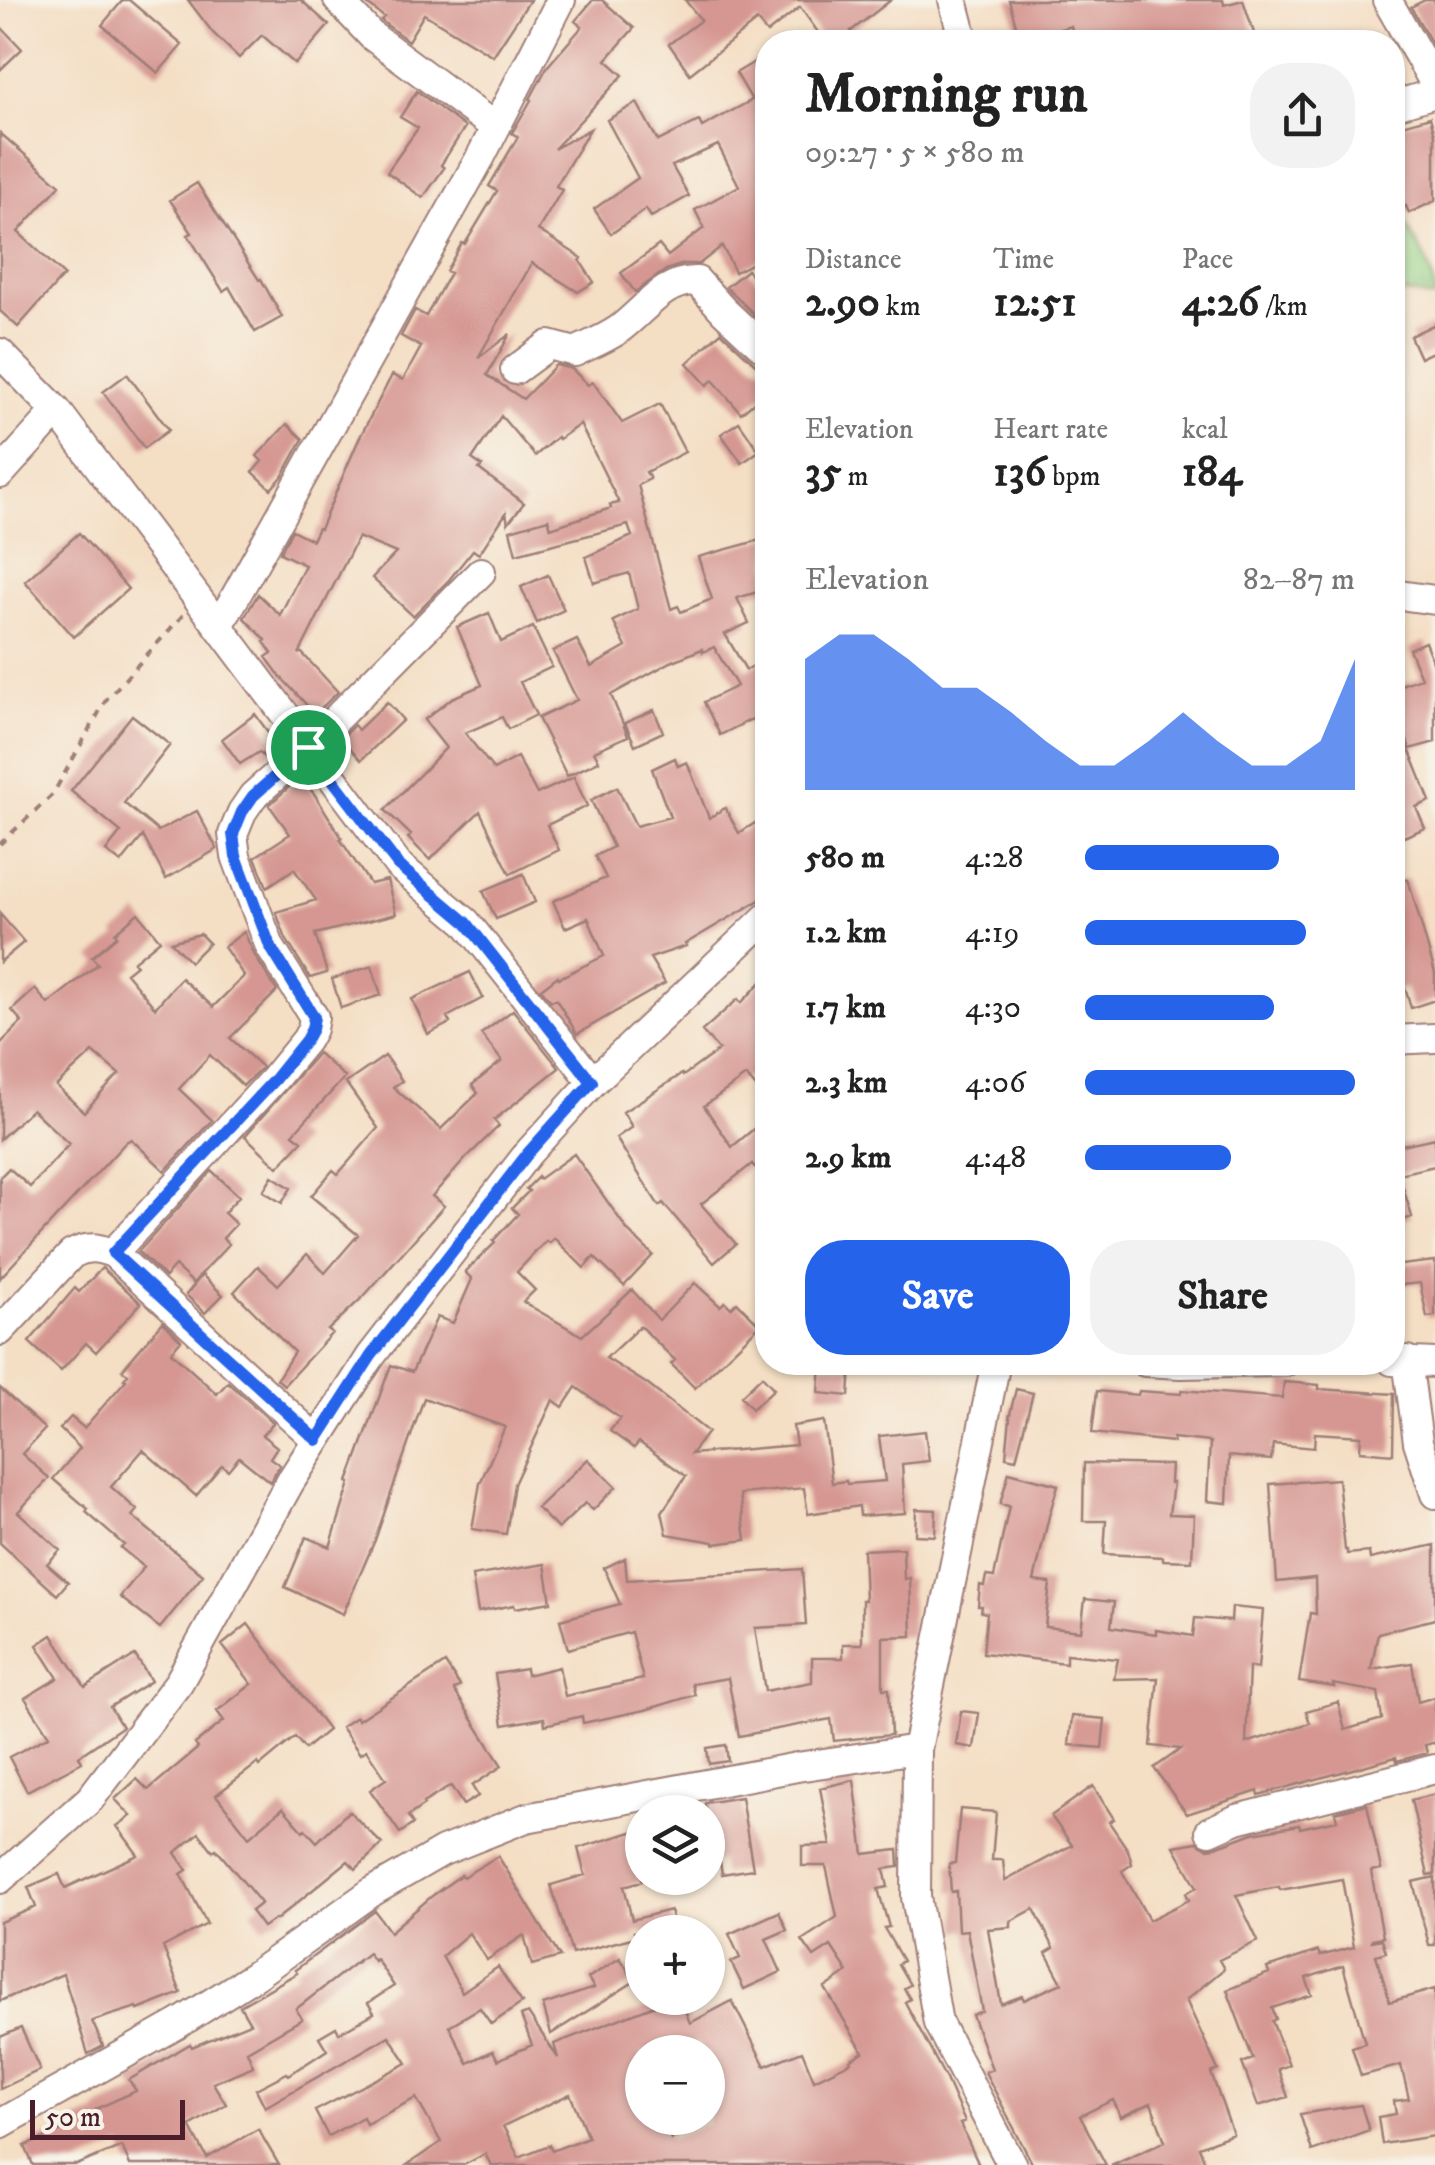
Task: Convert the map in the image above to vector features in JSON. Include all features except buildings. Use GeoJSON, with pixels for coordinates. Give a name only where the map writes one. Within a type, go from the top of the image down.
{"type":"FeatureCollection","features":[{"type":"Feature","properties":{"kind":"street"},"geometry":{"type":"LineString","coordinates":[[338,0],[372,36],[495,127]]}},
{"type":"Feature","properties":{"kind":"street"},"geometry":{"type":"LineString","coordinates":[[219,626],[480,158],[560,0]]}},
{"type":"Feature","properties":{"kind":"street"},"geometry":{"type":"LineString","coordinates":[[953,0],[961,30]]}},
{"type":"Feature","properties":{"kind":"street"},"geometry":{"type":"LineString","coordinates":[[1387,0],[1404,30]]}},
{"type":"Feature","properties":{"kind":"street"},"geometry":{"type":"LineString","coordinates":[[1405,32],[1435,84]]}},
{"type":"Feature","properties":{"kind":"street"},"geometry":{"type":"LineString","coordinates":[[1405,102],[1435,92]]}},
{"type":"Feature","properties":{"kind":"street"},"geometry":{"type":"LineString","coordinates":[[515,370],[549,345],[575,352],[616,332],[666,289],[684,280],[697,281],[755,340]]}},
{"type":"Feature","properties":{"kind":"street"},"geometry":{"type":"LineString","coordinates":[[0,353],[58,410],[398,865],[466,922],[592,1082]]}},
{"type":"Feature","properties":{"kind":"street"},"geometry":{"type":"LineString","coordinates":[[0,474],[58,410]]}},
{"type":"Feature","properties":{"kind":"street"},"geometry":{"type":"LineString","coordinates":[[113,1253],[274,1080],[312,1029],[314,1017],[270,946],[236,856],[233,834],[242,812],[253,796],[308,747],[481,572]]}},
{"type":"Feature","properties":{"kind":"street"},"geometry":{"type":"LineString","coordinates":[[1405,596],[1435,600]]}},
{"type":"Feature","properties":{"kind":"street"},"geometry":{"type":"LineString","coordinates":[[0,1879],[90,1799],[179,1682],[290,1482],[371,1356],[529,1152],[592,1082],[755,928]]}},
{"type":"Feature","properties":{"kind":"street"},"geometry":{"type":"LineString","coordinates":[[1405,1039],[1435,1038]]}},
{"type":"Feature","properties":{"kind":"street"},"geometry":{"type":"LineString","coordinates":[[0,1331],[72,1254],[96,1247],[113,1253],[317,1440]]}},
{"type":"Feature","properties":{"kind":"street"},"geometry":{"type":"LineString","coordinates":[[1405,1360],[1435,1363]]}},
{"type":"Feature","properties":{"kind":"street"},"geometry":{"type":"LineString","coordinates":[[993,1375],[918,1749],[916,1897],[938,2023],[1012,2165]]}},
{"type":"Feature","properties":{"kind":"street"},"geometry":{"type":"LineString","coordinates":[[1403,1375],[1418,1442],[1435,1494]]}},
{"type":"Feature","properties":{"kind":"street"},"geometry":{"type":"LineString","coordinates":[[0,2124],[178,2024],[254,1976],[372,1892],[443,1851],[526,1818],[797,1767],[918,1749]]}},
{"type":"Feature","properties":{"kind":"street"},"geometry":{"type":"LineString","coordinates":[[1210,1831],[1237,1819],[1435,1769]]}},
{"type":"Feature","properties":{"kind":"path"},"geometry":{"type":"LineString","coordinates":[[0,844],[52,794],[106,700],[197,599]]}},
{"type":"Feature","properties":{"kind":"green space"},"geometry":{"type":"Polygon","coordinates":[[[1405,223],[1429,268],[1435,298],[1405,293],[1405,223]]]}},
{"type":"Feature","properties":{"kind":"route"},"geometry":{"type":"LineString","coordinates":[[308,747],[398,865],[466,922],[592,1082],[529,1152],[371,1356],[317,1440],[113,1253],[274,1080],[312,1029],[314,1017],[270,946],[236,856],[233,834],[253,796],[308,747]]}}]}
